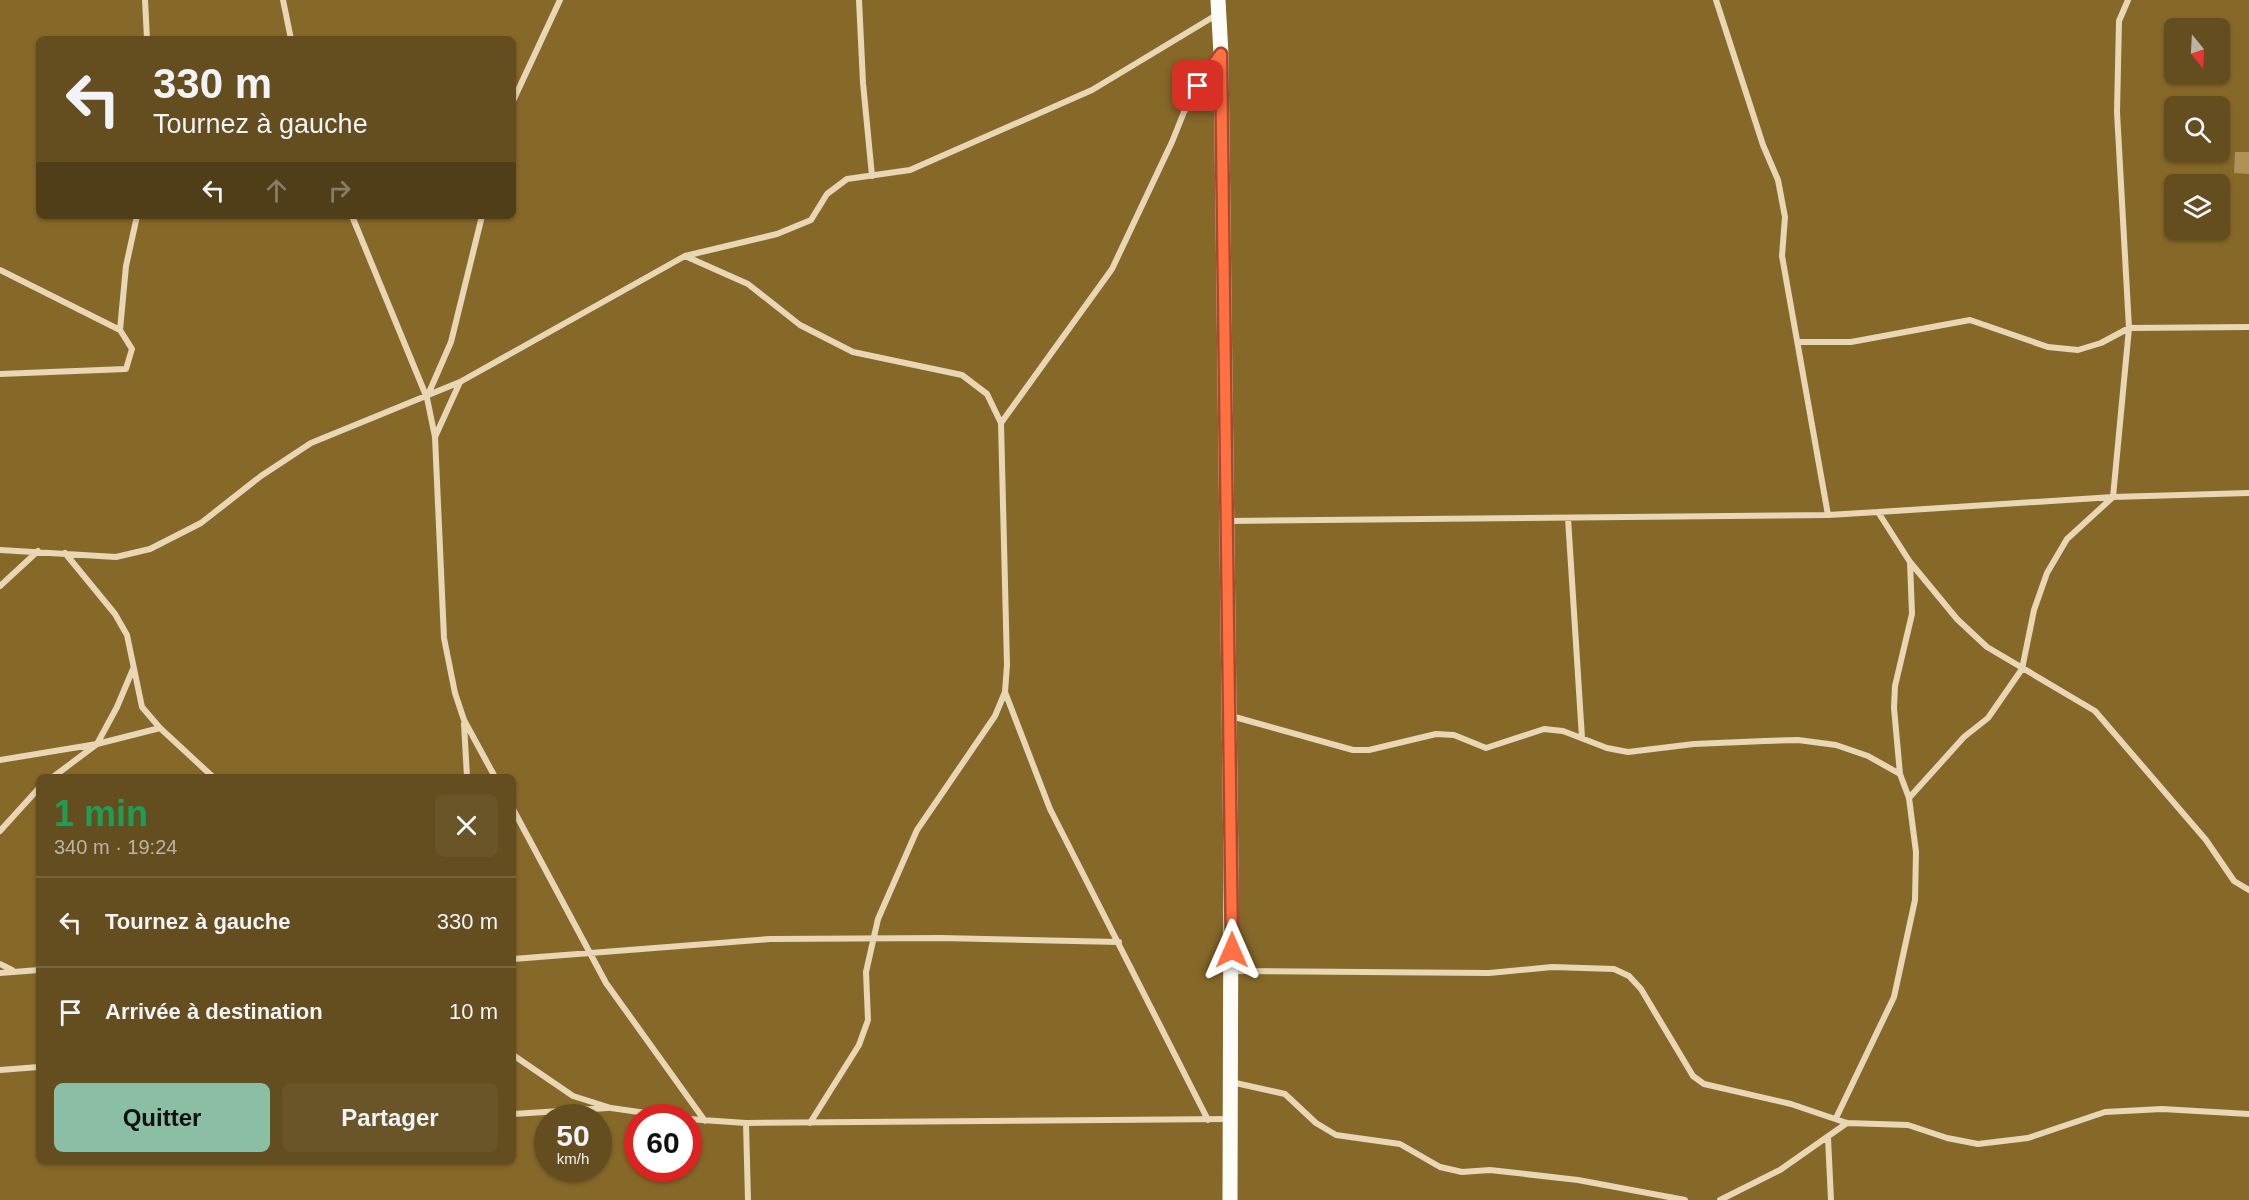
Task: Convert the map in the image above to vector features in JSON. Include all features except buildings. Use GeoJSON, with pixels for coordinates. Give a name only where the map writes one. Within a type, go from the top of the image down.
{"type":"FeatureCollection","features":[{"type":"Feature","properties":{"kind":"main road"},"geometry":{"type":"LineString","coordinates":[[1218,7],[1221,54],[1225,521],[1230,715],[1232,971],[1230,1200]]}},
{"type":"Feature","properties":{"kind":"street"},"geometry":{"type":"LineString","coordinates":[[145,0],[147,36]]}},
{"type":"Feature","properties":{"kind":"street"},"geometry":{"type":"LineString","coordinates":[[283,0],[290,36]]}},
{"type":"Feature","properties":{"kind":"street"},"geometry":{"type":"LineString","coordinates":[[516,95],[560,0]]}},
{"type":"Feature","properties":{"kind":"street"},"geometry":{"type":"LineString","coordinates":[[859,0],[863,83],[872,176]]}},
{"type":"Feature","properties":{"kind":"street"},"geometry":{"type":"LineString","coordinates":[[1716,0],[1763,145],[1778,180],[1785,217],[1782,256],[1828,515]]}},
{"type":"Feature","properties":{"kind":"street"},"geometry":{"type":"LineString","coordinates":[[1909,798],[1958,744],[1988,718],[2022,669],[2034,610],[2047,573],[2067,539],[2113,497],[2129,328],[2117,112],[2119,21],[2128,0]]}},
{"type":"Feature","properties":{"kind":"street"},"geometry":{"type":"LineString","coordinates":[[0,550],[116,557],[150,549],[201,523],[261,476],[311,443],[427,398],[460,382],[685,256],[777,234],[811,220],[827,194],[847,179],[910,170],[1092,90],[1218,7]]}},
{"type":"Feature","properties":{"kind":"street"},"geometry":{"type":"LineString","coordinates":[[1001,423],[1112,268],[1184,112],[1198,86],[1221,54]]}},
{"type":"Feature","properties":{"kind":"street"},"geometry":{"type":"LineString","coordinates":[[120,330],[126,266],[136,219]]}},
{"type":"Feature","properties":{"kind":"street"},"geometry":{"type":"LineString","coordinates":[[353,219],[427,398],[435,437],[444,638],[455,693],[464,720],[493,774]]}},
{"type":"Feature","properties":{"kind":"street"},"geometry":{"type":"LineString","coordinates":[[427,398],[451,342],[481,219]]}},
{"type":"Feature","properties":{"kind":"street"},"geometry":{"type":"LineString","coordinates":[[685,256],[748,284],[800,326],[853,352],[962,375],[987,394],[1001,423],[1007,665],[1005,692],[995,716],[917,830],[878,919],[866,972],[868,1020],[859,1045],[810,1123]]}},
{"type":"Feature","properties":{"kind":"street"},"geometry":{"type":"LineString","coordinates":[[0,270],[120,330],[132,349],[126,369],[0,374]]}},
{"type":"Feature","properties":{"kind":"street"},"geometry":{"type":"LineString","coordinates":[[1799,342],[1851,342],[1970,320],[2048,348],[2078,350],[2101,344],[2129,328],[2249,327]]}},
{"type":"Feature","properties":{"kind":"street"},"geometry":{"type":"LineString","coordinates":[[435,437],[460,382]]}},
{"type":"Feature","properties":{"kind":"street"},"geometry":{"type":"LineString","coordinates":[[1225,521],[1828,515],[2113,497],[2249,493]]}},
{"type":"Feature","properties":{"kind":"street"},"geometry":{"type":"LineString","coordinates":[[1878,512],[1910,562],[1957,619],[1987,647],[2095,711],[2205,840],[2234,880],[2249,890]]}},
{"type":"Feature","properties":{"kind":"street"},"geometry":{"type":"LineString","coordinates":[[1568,518],[1582,738]]}},
{"type":"Feature","properties":{"kind":"street"},"geometry":{"type":"LineString","coordinates":[[0,586],[38,551]]}},
{"type":"Feature","properties":{"kind":"street"},"geometry":{"type":"LineString","coordinates":[[65,553],[115,614],[127,635],[142,707],[159,728],[210,774]]}},
{"type":"Feature","properties":{"kind":"street"},"geometry":{"type":"LineString","coordinates":[[1836,1118],[1894,997],[1915,900],[1916,852],[1909,798],[1900,774],[1894,708],[1895,686],[1912,614],[1910,562]]}},
{"type":"Feature","properties":{"kind":"street"},"geometry":{"type":"LineString","coordinates":[[57,774],[96,744],[117,707],[133,668]]}},
{"type":"Feature","properties":{"kind":"street"},"geometry":{"type":"LineString","coordinates":[[1005,692],[1050,809],[1208,1119]]}},
{"type":"Feature","properties":{"kind":"street"},"geometry":{"type":"LineString","coordinates":[[1230,715],[1353,750],[1369,750],[1436,734],[1454,735],[1486,748],[1544,729],[1563,731],[1607,748],[1628,752],[1694,744],[1798,740],[1836,745],[1868,756],[1900,774]]}},
{"type":"Feature","properties":{"kind":"street"},"geometry":{"type":"LineString","coordinates":[[464,720],[468,774]]}},
{"type":"Feature","properties":{"kind":"street"},"geometry":{"type":"LineString","coordinates":[[0,760],[96,744],[159,728]]}},
{"type":"Feature","properties":{"kind":"street"},"geometry":{"type":"LineString","coordinates":[[0,831],[36,791]]}},
{"type":"Feature","properties":{"kind":"street"},"geometry":{"type":"LineString","coordinates":[[516,815],[616,999],[705,1121]]}},
{"type":"Feature","properties":{"kind":"street"},"geometry":{"type":"LineString","coordinates":[[516,959],[671,949],[770,939],[1119,942]]}},
{"type":"Feature","properties":{"kind":"street"},"geometry":{"type":"LineString","coordinates":[[0,964],[13,971]]}},
{"type":"Feature","properties":{"kind":"street"},"geometry":{"type":"LineString","coordinates":[[1232,971],[1466,973],[1552,968],[1614,969],[1629,976],[1641,989],[1693,1076],[1704,1084],[1791,1104],[1847,1123],[1908,1125],[1947,1138],[1978,1144],[2028,1138],[2105,1112],[2162,1109],[2249,1114]]}},
{"type":"Feature","properties":{"kind":"street"},"geometry":{"type":"LineString","coordinates":[[0,973],[36,970]]}},
{"type":"Feature","properties":{"kind":"street"},"geometry":{"type":"LineString","coordinates":[[516,1057],[573,1096],[598,1104]]}},
{"type":"Feature","properties":{"kind":"street"},"geometry":{"type":"LineString","coordinates":[[0,1070],[36,1067]]}},
{"type":"Feature","properties":{"kind":"street"},"geometry":{"type":"LineString","coordinates":[[1230,1082],[1285,1094],[1316,1123],[1336,1135],[1400,1144],[1440,1167],[1462,1172],[1490,1170],[1578,1180],[1685,1200]]}},
{"type":"Feature","properties":{"kind":"street"},"geometry":{"type":"LineString","coordinates":[[516,1114],[534,1113]]}},
{"type":"Feature","properties":{"kind":"street"},"geometry":{"type":"LineString","coordinates":[[702,1121],[810,1123],[1229,1119]]}},
{"type":"Feature","properties":{"kind":"street"},"geometry":{"type":"LineString","coordinates":[[746,1123],[748,1200]]}},
{"type":"Feature","properties":{"kind":"street"},"geometry":{"type":"LineString","coordinates":[[1720,1200],[1780,1170],[1847,1123]]}},
{"type":"Feature","properties":{"kind":"street"},"geometry":{"type":"LineString","coordinates":[[1828,1138],[1831,1200]]}},
{"type":"Feature","properties":{"kind":"route"},"geometry":{"type":"LineString","coordinates":[[1198,86],[1221,54],[1232,950]]}}]}
